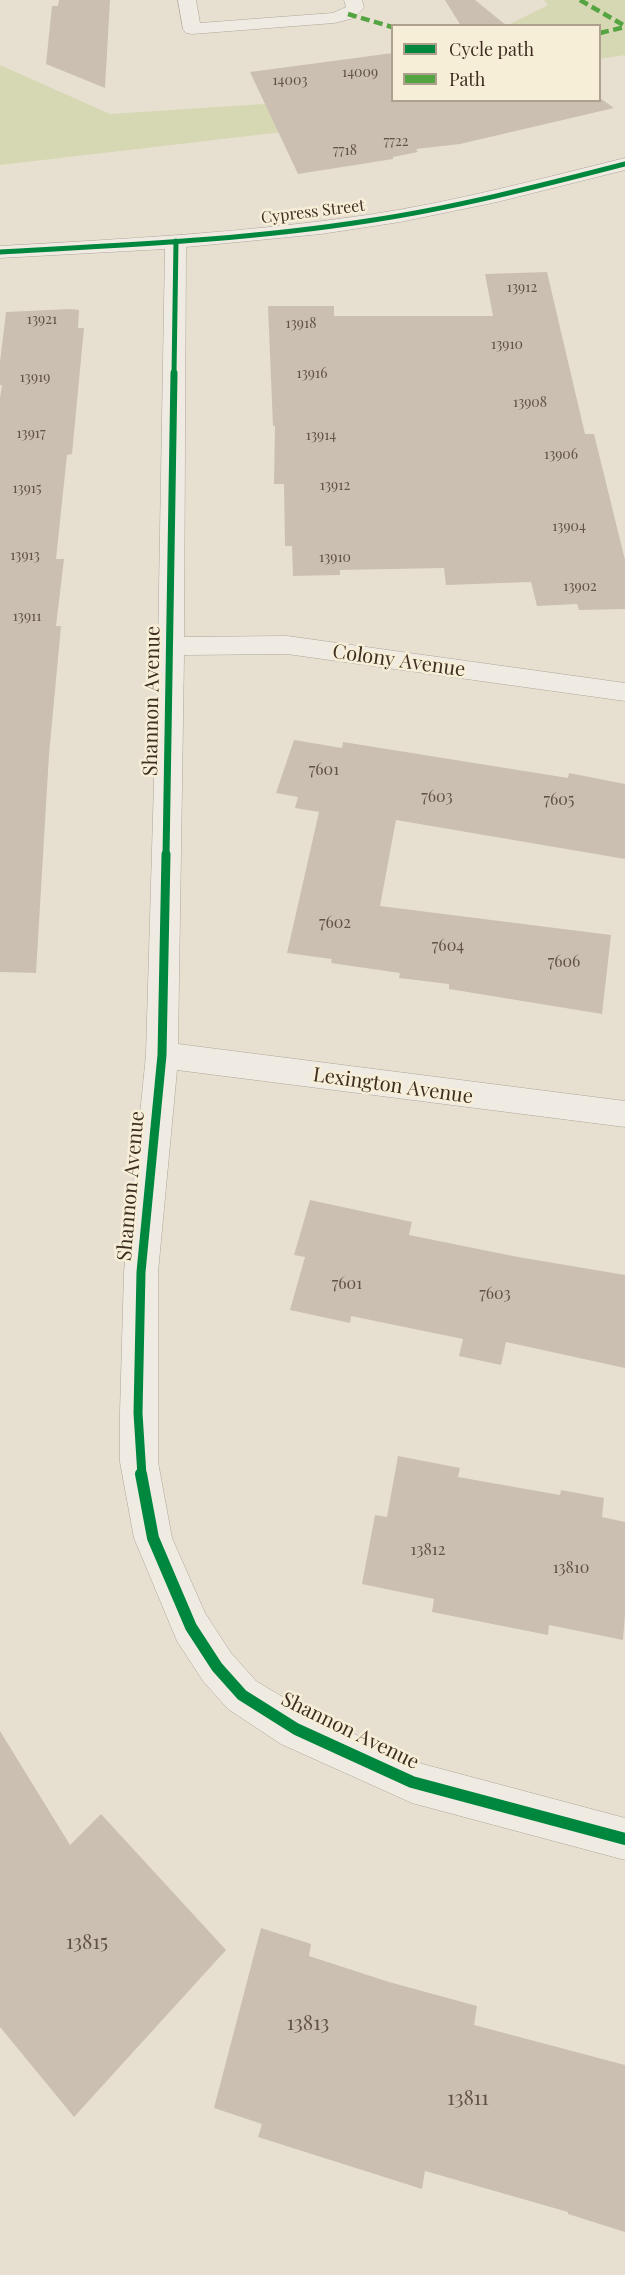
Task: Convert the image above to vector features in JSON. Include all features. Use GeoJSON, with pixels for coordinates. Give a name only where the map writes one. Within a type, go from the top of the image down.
{"type":"FeatureCollection","features":[{"type":"Feature","properties":{"kind":"street"},"geometry":{"type":"LineString","coordinates":[[187,0],[192,29],[334,18],[348,14],[355,8],[353,0]]}},
{"type":"Feature","properties":{"kind":"street","name":"Cypress Street"},"geometry":{"type":"LineString","coordinates":[[0,252],[176,241],[367,221],[484,199],[625,164]]}},
{"type":"Feature","properties":{"kind":"street","name":"Shannon Avenue"},"geometry":{"type":"LineString","coordinates":[[176,241],[171,646],[162,1055],[141,1272],[139,1462],[153,1538],[190,1627],[217,1667],[242,1695],[296,1729],[412,1782],[625,1839]]}},
{"type":"Feature","properties":{"kind":"street","name":"Colony Avenue"},"geometry":{"type":"LineString","coordinates":[[171,646],[286,645],[625,692]]}},
{"type":"Feature","properties":{"kind":"street","name":"Lexington Avenue"},"geometry":{"type":"LineString","coordinates":[[162,1055],[625,1114]]}},
{"type":"Feature","properties":{"kind":"green space"},"geometry":{"type":"Polygon","coordinates":[[[544,0],[625,0],[625,55],[601,59],[601,24],[510,24],[548,5],[544,0]]]}},
{"type":"Feature","properties":{"kind":"green space"},"geometry":{"type":"Polygon","coordinates":[[[0,65],[110,114],[356,98],[386,120],[0,165],[0,65]]]}},
{"type":"Feature","properties":{"kind":"building"},"geometry":{"type":"Polygon","coordinates":[[[59,0],[110,0],[105,88],[46,64],[52,6],[58,6],[59,0]]]}},
{"type":"Feature","properties":{"kind":"building"},"geometry":{"type":"Polygon","coordinates":[[[445,0],[475,0],[505,24],[460,24],[445,0]]]}},
{"type":"Feature","properties":{"kind":"building"},"geometry":{"type":"Polygon","coordinates":[[[391,53],[391,102],[601,102],[601,99],[614,108],[460,144],[416,149],[418,152],[393,157],[393,159],[298,174],[250,72],[391,53]]]}},
{"type":"Feature","properties":{"kind":"building"},"geometry":{"type":"Polygon","coordinates":[[[547,272],[585,434],[594,434],[625,560],[625,609],[579,610],[577,604],[537,606],[531,582],[446,585],[444,568],[340,570],[340,575],[293,576],[292,546],[285,546],[284,484],[274,484],[275,426],[273,426],[268,306],[334,306],[334,316],[493,316],[485,274],[547,272]]]}},
{"type":"Feature","properties":{"kind":"building"},"geometry":{"type":"Polygon","coordinates":[[[79,310],[78,328],[84,328],[72,454],[67,455],[56,559],[64,559],[56,626],[61,626],[49,755],[36,973],[0,972],[0,398],[2,385],[0,385],[0,362],[6,312],[79,310]]]}},
{"type":"Feature","properties":{"kind":"building"},"geometry":{"type":"Polygon","coordinates":[[[294,740],[342,748],[343,742],[568,778],[569,773],[625,784],[625,859],[396,820],[380,906],[611,935],[602,1014],[449,989],[449,984],[399,978],[400,973],[331,963],[332,959],[287,953],[319,812],[295,808],[298,797],[276,793],[294,740]]]}},
{"type":"Feature","properties":{"kind":"building"},"geometry":{"type":"Polygon","coordinates":[[[310,1200],[412,1222],[409,1235],[625,1275],[625,1368],[506,1342],[501,1365],[459,1356],[463,1339],[351,1316],[350,1323],[290,1310],[305,1257],[294,1255],[310,1200]]]}},
{"type":"Feature","properties":{"kind":"building"},"geometry":{"type":"Polygon","coordinates":[[[398,1456],[460,1468],[458,1477],[560,1495],[561,1490],[604,1498],[602,1517],[625,1522],[623,1640],[549,1625],[548,1635],[432,1612],[434,1599],[362,1584],[375,1515],[387,1517],[398,1456]]]}},
{"type":"Feature","properties":{"kind":"building"},"geometry":{"type":"Polygon","coordinates":[[[0,1731],[70,1845],[101,1814],[226,1950],[74,2117],[0,2027],[0,1731]]]}},
{"type":"Feature","properties":{"kind":"building"},"geometry":{"type":"Polygon","coordinates":[[[261,1928],[311,1944],[309,1956],[389,1982],[477,2006],[474,2025],[625,2065],[625,2232],[568,2214],[568,2212],[425,2171],[422,2189],[258,2137],[262,2124],[214,2108],[261,1928]]]}},
{"type":"Feature","properties":{"kind":"marked path"},"geometry":{"type":"LineString","coordinates":[[580,0],[625,26]]}},
{"type":"Feature","properties":{"kind":"marked path"},"geometry":{"type":"LineString","coordinates":[[348,14],[391,27]]}},
{"type":"Feature","properties":{"kind":"marked path"},"geometry":{"type":"LineString","coordinates":[[601,33],[625,27]]}},
{"type":"Feature","properties":{"kind":"cycle path"},"geometry":{"type":"LineString","coordinates":[[0,252],[184,241],[321,228],[464,203],[625,164]]}},
{"type":"Feature","properties":{"kind":"cycle path"},"geometry":{"type":"LineString","coordinates":[[176,241],[171,646],[162,1055],[141,1272],[138,1413],[139,1462],[153,1538],[191,1627],[217,1667],[242,1695],[296,1729],[412,1782],[625,1839]]}}]}
